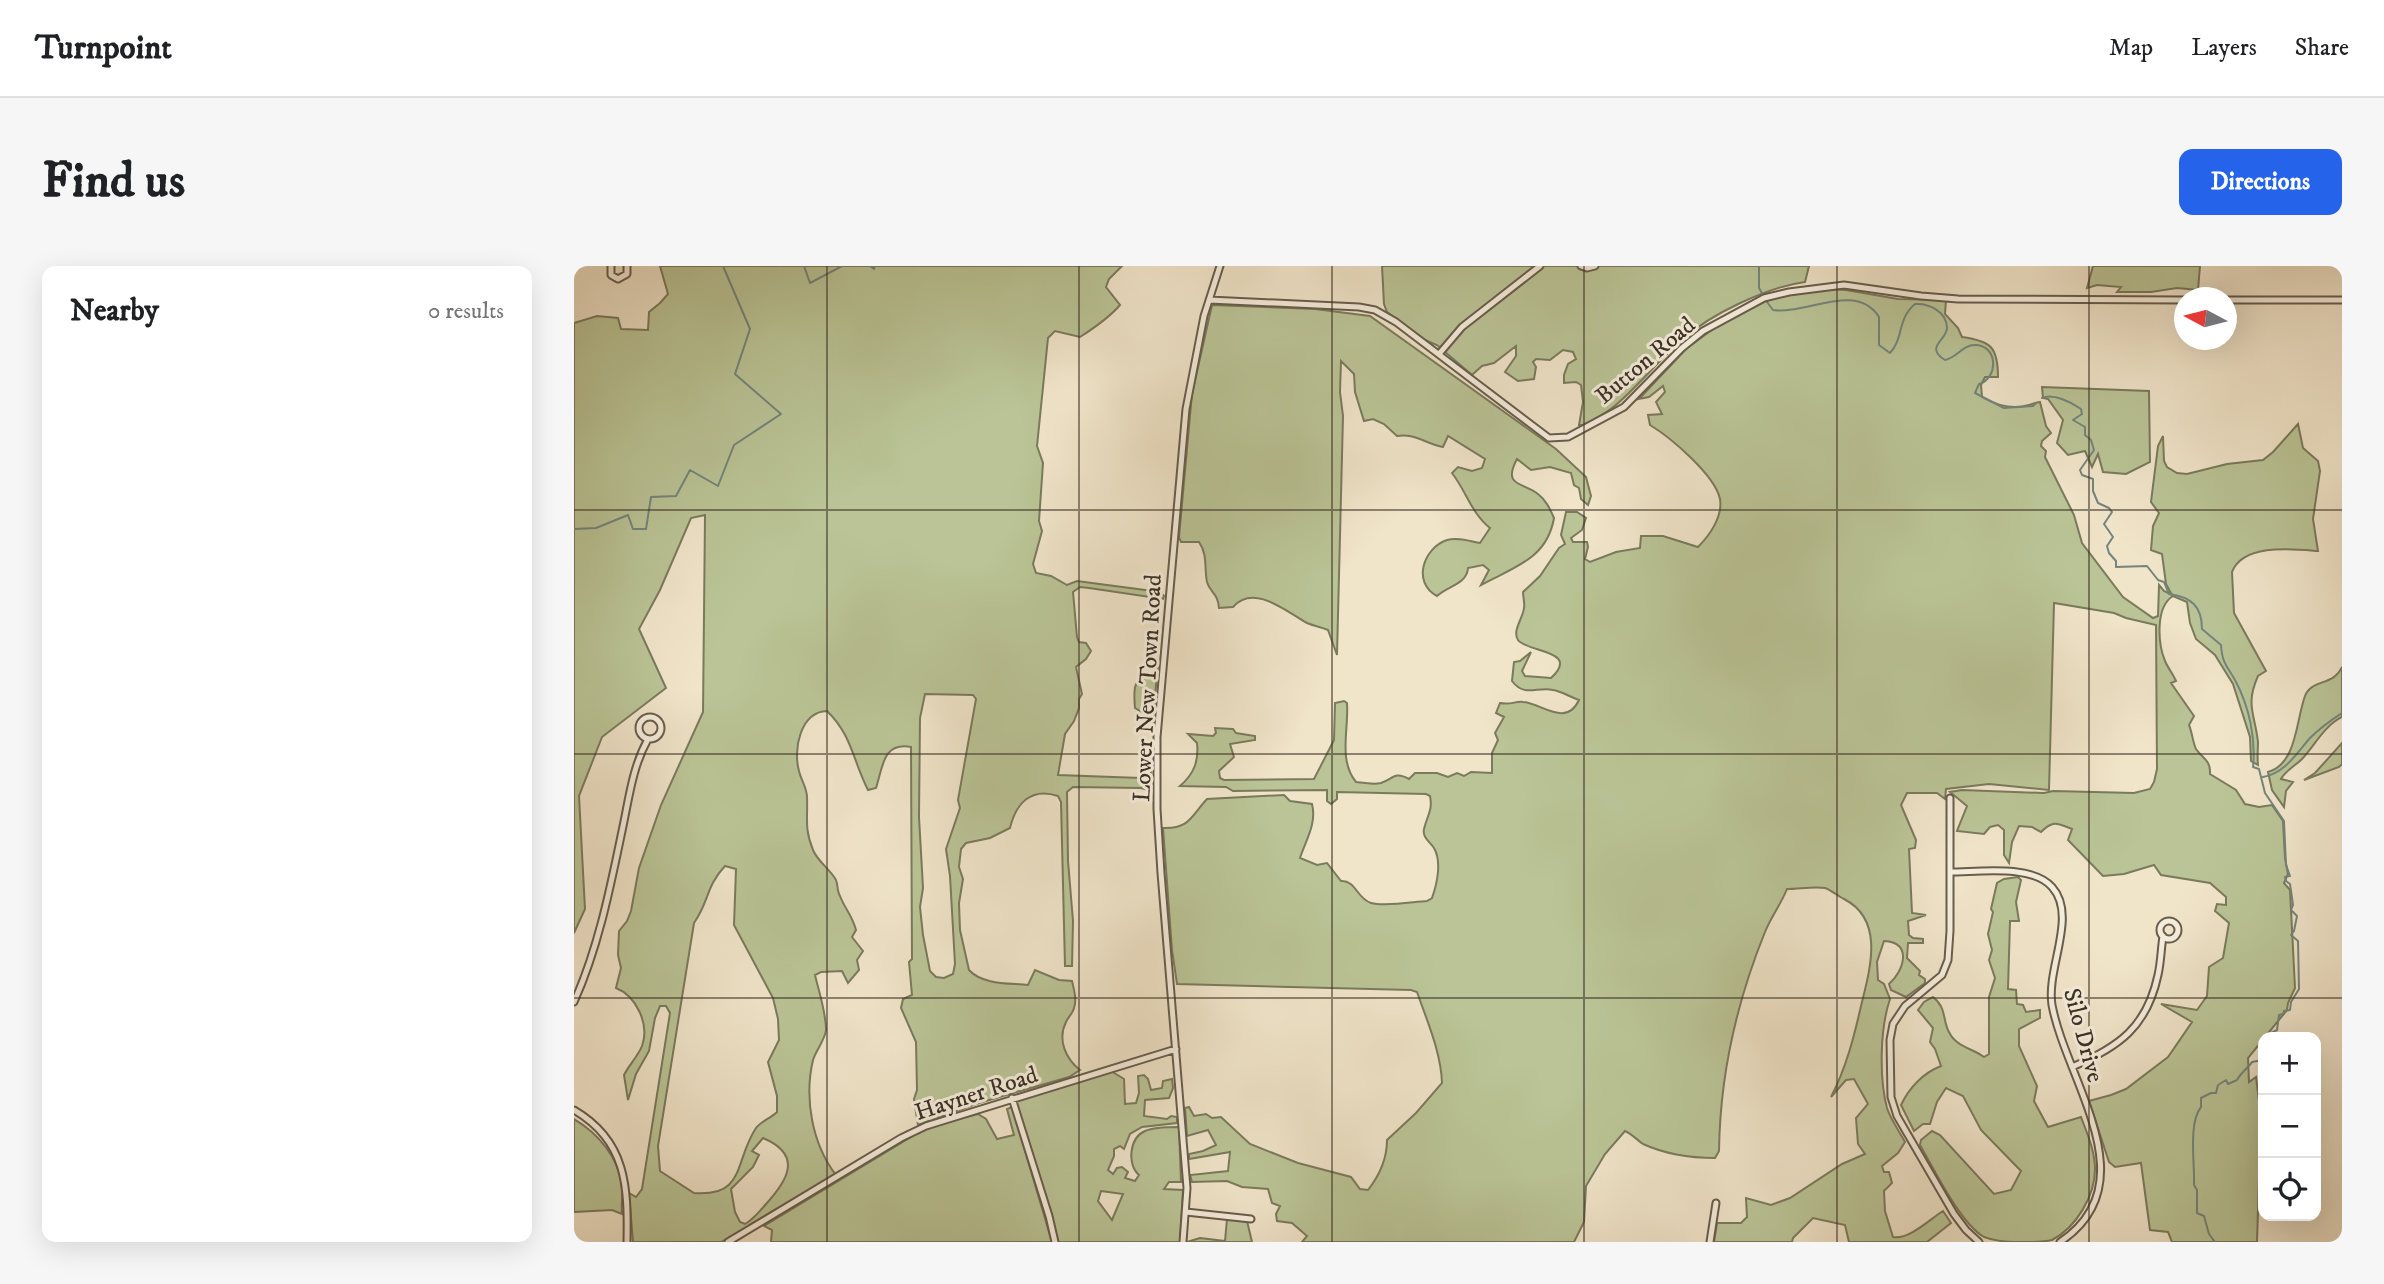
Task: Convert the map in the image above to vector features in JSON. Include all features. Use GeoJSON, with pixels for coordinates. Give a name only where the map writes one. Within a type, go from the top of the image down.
{"type":"FeatureCollection","features":[{"type":"Feature","properties":{"kind":"street"},"geometry":{"type":"LineString","coordinates":[[611,266],[611,275],[618,279],[628,274],[627,266]]}},
{"type":"Feature","properties":{"kind":"street","name":"Lower New Town Road"},"geometry":{"type":"LineString","coordinates":[[1183,1242],[1187,1188],[1157,809],[1157,737],[1185,421],[1193,368],[1220,266]]}},
{"type":"Feature","properties":{"kind":"street"},"geometry":{"type":"LineString","coordinates":[[1439,354],[1462,327],[1540,266]]}},
{"type":"Feature","properties":{"kind":"street"},"geometry":{"type":"LineString","coordinates":[[1581,266],[1595,266]]}},
{"type":"Feature","properties":{"kind":"street","name":"Button Road"},"geometry":{"type":"LineString","coordinates":[[1209,300],[1375,310],[1396,322],[1549,438],[1558,439],[1568,437],[1624,407],[1682,348],[1703,331],[1764,298],[1788,292],[1844,285],[1958,299],[2174,300]]}},
{"type":"Feature","properties":{"kind":"street"},"geometry":{"type":"LineString","coordinates":[[2237,300],[2342,300]]}},
{"type":"Feature","properties":{"kind":"street"},"geometry":{"type":"LineString","coordinates":[[652,716],[659,721],[661,731],[656,737],[648,739],[641,735],[639,727],[642,720],[652,716]]}},
{"type":"Feature","properties":{"kind":"street"},"geometry":{"type":"LineString","coordinates":[[574,1002],[584,982],[600,926],[622,835],[632,776],[648,739]]}},
{"type":"Feature","properties":{"kind":"street"},"geometry":{"type":"LineString","coordinates":[[1950,798],[1948,960],[1942,975],[1905,1006],[1893,1024],[1891,1097],[1897,1116],[1954,1214],[1979,1242]]}},
{"type":"Feature","properties":{"kind":"street","name":"Silo Drive"},"geometry":{"type":"LineString","coordinates":[[1950,872],[2031,873],[2049,883],[2058,895],[2063,915],[2052,971],[2051,993],[2054,1012],[2096,1138],[2101,1156],[2102,1176],[2098,1195],[2089,1213],[2074,1232],[2060,1242]]}},
{"type":"Feature","properties":{"kind":"street"},"geometry":{"type":"LineString","coordinates":[[2072,1067],[2109,1050],[2125,1037],[2138,1021],[2155,986],[2163,936]]}},
{"type":"Feature","properties":{"kind":"street","name":"Hayner Road"},"geometry":{"type":"LineString","coordinates":[[728,1242],[914,1132],[957,1115],[1176,1049]]}},
{"type":"Feature","properties":{"kind":"street"},"geometry":{"type":"LineString","coordinates":[[1012,1098],[1055,1242]]}},
{"type":"Feature","properties":{"kind":"street"},"geometry":{"type":"LineString","coordinates":[[574,1110],[586,1117],[615,1148],[626,1191],[627,1242]]}},
{"type":"Feature","properties":{"kind":"street"},"geometry":{"type":"LineString","coordinates":[[1710,1242],[1716,1203]]}},
{"type":"Feature","properties":{"kind":"street"},"geometry":{"type":"LineString","coordinates":[[1186,1212],[1251,1219]]}},
{"type":"Feature","properties":{"kind":"green space"},"geometry":{"type":"Polygon","coordinates":[[[660,266],[1122,266],[1109,279],[1106,287],[1120,305],[1116,310],[1080,337],[1055,331],[1048,338],[1037,446],[1043,463],[1039,521],[1042,531],[1033,564],[1036,573],[1051,576],[1067,585],[1077,581],[1160,592],[1164,596],[1163,599],[1080,587],[1073,592],[1077,637],[1079,642],[1086,643],[1091,651],[1076,667],[1082,694],[1074,721],[1065,734],[1058,775],[1141,778],[1147,776],[1151,769],[1150,796],[1148,790],[1141,788],[1073,787],[1067,792],[1068,861],[1073,921],[1072,966],[1065,966],[1061,802],[1058,796],[1040,794],[1026,799],[1016,811],[1010,828],[990,838],[966,843],[961,849],[959,867],[963,879],[959,903],[960,930],[969,970],[989,981],[1005,983],[1028,985],[1035,970],[1059,980],[1072,981],[1075,1005],[1062,1036],[1067,1055],[1080,1070],[1069,1077],[979,1103],[918,1125],[914,1099],[917,1090],[916,1042],[901,1008],[903,999],[912,995],[909,962],[912,959],[911,747],[902,746],[889,752],[876,788],[868,790],[842,729],[827,711],[810,718],[805,725],[798,743],[797,762],[807,794],[808,835],[815,854],[836,880],[839,894],[856,930],[852,937],[863,951],[857,960],[859,970],[848,983],[842,971],[815,975],[824,1009],[826,1030],[813,1060],[810,1105],[821,1149],[836,1175],[721,1242],[633,1242],[629,1193],[636,1197],[642,1189],[670,1013],[666,1006],[660,1006],[649,1051],[636,1074],[628,1100],[624,1075],[642,1046],[644,1029],[643,1020],[635,1004],[630,997],[616,988],[621,968],[618,955],[619,931],[631,911],[639,868],[661,805],[703,712],[705,515],[691,518],[660,590],[639,629],[666,688],[602,737],[579,796],[585,909],[574,933],[574,323],[597,316],[618,318],[621,329],[648,330],[649,312],[668,294],[660,266]],[[925,694],[920,718],[919,817],[923,888],[920,907],[930,971],[936,977],[944,978],[953,974],[955,964],[946,849],[960,808],[958,800],[976,699],[973,695],[925,694]],[[725,866],[694,923],[658,1146],[660,1171],[694,1193],[711,1193],[731,1183],[756,1128],[777,1112],[777,1096],[768,1062],[779,1040],[773,998],[734,925],[736,869],[725,866]],[[763,1138],[752,1151],[759,1155],[753,1167],[731,1189],[735,1212],[740,1222],[745,1224],[774,1195],[788,1168],[783,1152],[763,1138]]]}},
{"type":"Feature","properties":{"kind":"green space"},"geometry":{"type":"Polygon","coordinates":[[[1382,266],[1809,266],[1805,282],[1757,296],[1709,320],[1674,347],[1613,407],[1585,425],[1579,425],[1583,402],[1581,385],[1576,382],[1564,383],[1568,364],[1576,359],[1573,352],[1563,350],[1550,360],[1536,359],[1533,362],[1536,367],[1534,379],[1518,381],[1505,372],[1516,356],[1516,346],[1472,375],[1437,345],[1425,340],[1387,312],[1384,304],[1382,266]]]}},
{"type":"Feature","properties":{"kind":"green space"},"geometry":{"type":"Polygon","coordinates":[[[2093,266],[2200,266],[2198,287],[2174,287],[2151,292],[2117,292],[2121,287],[2097,285],[2087,288],[2093,266]]]}},
{"type":"Feature","properties":{"kind":"green space"},"geometry":{"type":"Polygon","coordinates":[[[1827,289],[1898,299],[1946,300],[1945,314],[1958,328],[1962,337],[1980,341],[1994,352],[1998,377],[1985,377],[1981,385],[1982,397],[2011,407],[2040,402],[2046,426],[2051,433],[2042,441],[2041,446],[2046,451],[2045,457],[2074,515],[2082,543],[2123,597],[2153,618],[2158,616],[2159,585],[2172,595],[2166,584],[2162,554],[2151,550],[2153,526],[2159,513],[2151,502],[2158,446],[2163,436],[2164,461],[2167,467],[2177,473],[2187,474],[2227,464],[2263,460],[2298,424],[2303,448],[2318,461],[2320,471],[2313,519],[2318,551],[2283,549],[2257,552],[2238,563],[2232,572],[2234,613],[2266,671],[2258,676],[2251,702],[2258,742],[2258,765],[2251,761],[2250,737],[2233,684],[2215,655],[2196,639],[2187,602],[2173,596],[2167,601],[2160,626],[2163,654],[2176,681],[2171,683],[2194,716],[2189,725],[2194,744],[2208,762],[2210,774],[2236,790],[2245,804],[2259,807],[2272,805],[2283,821],[2288,874],[2284,883],[2290,890],[2295,988],[2287,1010],[2269,1032],[2258,1032],[2258,1046],[2248,1058],[2249,1082],[2256,1077],[2258,1093],[2257,1242],[2172,1242],[2168,1232],[2150,1230],[2141,1163],[2115,1167],[2109,1162],[2089,1101],[2126,1089],[2168,1057],[2192,1022],[2161,1004],[2197,1010],[2207,996],[2209,967],[2223,958],[2229,923],[2215,911],[2217,904],[2226,905],[2226,897],[2210,883],[2161,875],[2154,865],[2124,874],[2103,876],[2068,840],[2072,829],[2059,824],[2052,824],[2041,832],[2032,827],[2019,826],[2012,842],[2009,863],[2004,855],[2004,830],[1998,825],[1990,827],[1984,834],[1957,831],[1967,806],[1950,792],[2134,793],[2150,789],[2154,782],[2157,769],[2156,625],[2114,613],[2054,603],[2049,790],[1989,784],[1946,789],[1945,799],[1937,793],[1907,793],[1901,805],[1916,840],[1915,848],[1909,849],[1912,913],[1926,915],[1908,921],[1909,935],[1923,939],[1923,943],[1908,943],[1907,958],[1920,971],[1919,975],[1925,979],[1925,983],[1906,997],[1891,990],[1889,984],[1899,972],[1903,958],[1899,946],[1884,941],[1877,962],[1878,980],[1884,984],[1890,999],[1883,1038],[1884,1096],[1887,1108],[1905,1142],[1898,1153],[1882,1166],[1884,1172],[1889,1172],[1892,1183],[1884,1191],[1885,1211],[1893,1237],[1912,1232],[1943,1211],[1951,1223],[1927,1242],[1849,1242],[1845,1225],[1813,1218],[1792,1242],[1714,1242],[1717,1223],[1741,1223],[1747,1217],[1746,1198],[1771,1205],[1790,1198],[1842,1164],[1865,1154],[1858,1144],[1856,1118],[1868,1104],[1854,1079],[1846,1080],[1831,1097],[1849,1052],[1865,992],[1870,961],[1870,932],[1857,908],[1821,887],[1787,889],[1765,932],[1746,985],[1732,1039],[1723,1095],[1719,1151],[1715,1158],[1660,1150],[1643,1144],[1625,1131],[1605,1154],[1586,1186],[1584,1222],[1574,1242],[1302,1242],[1307,1236],[1292,1223],[1277,1221],[1276,1214],[1280,1206],[1272,1203],[1268,1189],[1242,1187],[1227,1181],[1192,1182],[1190,1175],[1228,1171],[1230,1152],[1189,1159],[1189,1154],[1216,1145],[1208,1130],[1187,1136],[1185,1108],[1189,1107],[1194,1116],[1206,1114],[1212,1118],[1221,1117],[1250,1144],[1298,1163],[1351,1177],[1360,1189],[1368,1190],[1382,1166],[1387,1140],[1416,1113],[1442,1083],[1436,1048],[1417,992],[1177,984],[1163,828],[1185,824],[1207,799],[1284,795],[1290,801],[1312,804],[1312,825],[1300,858],[1317,865],[1327,863],[1341,881],[1350,883],[1371,903],[1427,901],[1432,898],[1434,892],[1438,866],[1434,848],[1424,832],[1430,809],[1430,796],[1337,792],[1337,799],[1331,804],[1327,801],[1327,790],[1233,791],[1226,787],[1180,786],[1192,772],[1197,756],[1197,743],[1188,734],[1213,736],[1216,733],[1215,728],[1233,729],[1236,733],[1255,736],[1255,740],[1230,744],[1234,757],[1219,771],[1220,778],[1224,780],[1314,779],[1334,740],[1335,703],[1344,701],[1347,703],[1347,764],[1356,782],[1378,784],[1397,776],[1409,779],[1415,773],[1437,773],[1448,777],[1457,773],[1464,776],[1471,772],[1492,773],[1492,753],[1498,740],[1495,733],[1504,717],[1496,713],[1500,703],[1530,703],[1560,713],[1574,708],[1579,700],[1553,690],[1522,689],[1512,681],[1514,662],[1520,661],[1531,652],[1522,671],[1525,676],[1551,678],[1559,669],[1560,662],[1556,657],[1524,644],[1518,640],[1516,633],[1524,608],[1523,592],[1540,576],[1559,548],[1565,544],[1561,535],[1566,512],[1577,512],[1586,518],[1582,530],[1571,538],[1573,542],[1587,542],[1585,559],[1590,562],[1616,552],[1640,548],[1641,536],[1663,536],[1698,547],[1711,532],[1717,519],[1720,499],[1701,468],[1680,447],[1650,425],[1648,415],[1662,414],[1656,402],[1665,392],[1663,386],[1649,397],[1639,399],[1686,349],[1717,326],[1766,301],[1788,294],[1827,289]]]}},
{"type":"Feature","properties":{"kind":"green space"},"geometry":{"type":"Polygon","coordinates":[[[1212,305],[1315,309],[1370,316],[1556,449],[1586,477],[1591,496],[1588,505],[1581,499],[1571,473],[1550,467],[1531,470],[1517,459],[1513,468],[1513,479],[1541,496],[1554,518],[1544,543],[1517,567],[1481,585],[1489,570],[1483,565],[1468,568],[1461,581],[1437,596],[1429,590],[1423,575],[1424,566],[1432,550],[1451,539],[1480,543],[1490,528],[1478,516],[1452,473],[1458,467],[1472,471],[1482,468],[1485,459],[1448,436],[1443,447],[1409,436],[1397,436],[1384,424],[1373,419],[1364,421],[1355,392],[1354,374],[1341,361],[1340,392],[1343,416],[1337,655],[1328,630],[1307,623],[1270,602],[1251,598],[1241,600],[1233,607],[1219,608],[1207,582],[1202,547],[1199,542],[1181,542],[1179,537],[1192,394],[1212,305]]]}},
{"type":"Feature","properties":{"kind":"green space"},"geometry":{"type":"Polygon","coordinates":[[[2042,387],[2149,391],[2150,462],[2126,474],[2103,472],[2098,454],[2092,467],[2085,451],[2068,455],[2057,443],[2063,420],[2048,399],[2043,398],[2042,387]]]}},
{"type":"Feature","properties":{"kind":"green space"},"geometry":{"type":"Polygon","coordinates":[[[1158,664],[1152,729],[1150,717],[1135,708],[1134,695],[1137,682],[1149,676],[1158,664]]]}},
{"type":"Feature","properties":{"kind":"green space"},"geometry":{"type":"Polygon","coordinates":[[[2342,667],[2342,717],[2330,725],[2302,759],[2281,779],[2293,782],[2286,791],[2284,807],[2272,790],[2268,772],[2278,767],[2290,751],[2308,691],[2334,677],[2342,667]]]}},
{"type":"Feature","properties":{"kind":"green space"},"geometry":{"type":"Polygon","coordinates":[[[2342,743],[2342,764],[2339,767],[2304,780],[2315,773],[2342,743]]]}},
{"type":"Feature","properties":{"kind":"green space"},"geometry":{"type":"Polygon","coordinates":[[[2018,877],[2021,880],[2016,902],[2019,921],[2010,921],[2008,989],[2016,990],[2017,1004],[2023,1005],[2026,1012],[2040,1010],[2040,1018],[2019,1029],[2019,1046],[2037,1086],[2034,1101],[2048,1127],[2081,1117],[2095,1162],[2092,1189],[2077,1219],[2052,1240],[2039,1242],[1994,1240],[1975,1230],[1948,1195],[1920,1145],[1921,1140],[1932,1131],[1940,1135],[1994,1194],[2011,1190],[2021,1171],[1981,1130],[1963,1096],[1946,1088],[1937,1102],[1930,1124],[1923,1124],[1914,1131],[1901,1105],[1917,1082],[1941,1066],[1930,1042],[1933,1028],[1918,1010],[1924,1002],[1933,997],[1937,1001],[1949,1032],[1956,1041],[1984,1057],[1989,1054],[1989,997],[1995,978],[1989,960],[1992,950],[1988,934],[1993,912],[1991,909],[1997,883],[2018,877]]]}},
{"type":"Feature","properties":{"kind":"green space"},"geometry":{"type":"Polygon","coordinates":[[[1111,1071],[1124,1079],[1125,1104],[1136,1103],[1139,1093],[1138,1076],[1144,1075],[1148,1079],[1151,1090],[1162,1088],[1163,1081],[1172,1079],[1173,1088],[1169,1098],[1145,1100],[1144,1116],[1167,1119],[1171,1116],[1177,1117],[1177,1123],[1142,1127],[1130,1134],[1124,1149],[1120,1146],[1114,1149],[1108,1170],[1113,1174],[1117,1168],[1122,1167],[1128,1172],[1125,1178],[1135,1181],[1139,1175],[1131,1159],[1133,1145],[1140,1134],[1149,1130],[1179,1127],[1181,1182],[1169,1182],[1164,1189],[1183,1190],[1180,1242],[1057,1242],[1052,1215],[1015,1100],[1111,1071]],[[1101,1191],[1098,1201],[1112,1220],[1123,1194],[1101,1191]]]}},
{"type":"Feature","properties":{"kind":"green space"},"geometry":{"type":"Polygon","coordinates":[[[1012,1107],[1052,1242],[771,1242],[772,1230],[764,1226],[935,1125],[978,1114],[986,1119],[997,1139],[1014,1135],[1007,1109],[1012,1107]]]}},
{"type":"Feature","properties":{"kind":"green space"},"geometry":{"type":"Polygon","coordinates":[[[574,1119],[591,1131],[612,1156],[622,1186],[622,1214],[612,1210],[574,1212],[574,1119]]]}},
{"type":"Feature","properties":{"kind":"green space"},"geometry":{"type":"Polygon","coordinates":[[[1227,1219],[1247,1221],[1252,1242],[1187,1242],[1200,1238],[1225,1241],[1227,1219]]]}},
{"type":"Feature","properties":{"kind":"waterway"},"geometry":{"type":"LineString","coordinates":[[574,529],[596,528],[628,515],[633,529],[646,529],[651,497],[676,496],[690,470],[718,486],[734,445],[781,414],[735,374],[750,329],[723,266]]}},
{"type":"Feature","properties":{"kind":"waterway"},"geometry":{"type":"LineString","coordinates":[[804,266],[810,283],[842,266]]}},
{"type":"Feature","properties":{"kind":"waterway"},"geometry":{"type":"LineString","coordinates":[[870,266],[874,269],[875,266]]}},
{"type":"Feature","properties":{"kind":"waterway"},"geometry":{"type":"LineString","coordinates":[[1759,266],[1759,288],[1763,295]]}},
{"type":"Feature","properties":{"kind":"waterway"},"geometry":{"type":"LineString","coordinates":[[1767,302],[1773,310],[1786,310],[1844,300],[1857,301],[1869,307],[1879,317],[1879,345],[1890,353],[1909,310],[1915,304],[1926,305],[1941,313],[1946,322],[1946,332],[1936,347],[1936,351],[1945,360],[1975,345],[1983,346],[1992,356],[1993,369],[1986,381],[1979,384],[1975,393],[2004,408],[2033,406],[2036,403]]}},
{"type":"Feature","properties":{"kind":"waterway"},"geometry":{"type":"LineString","coordinates":[[2042,398],[2057,397],[2081,409],[2082,414],[2073,420],[2085,427],[2085,435],[2091,440],[2094,450],[2080,470],[2082,475],[2093,479],[2093,491],[2098,503],[2112,512],[2104,524],[2113,537],[2107,546],[2116,561],[2116,567],[2147,566],[2158,580],[2164,582],[2169,594],[2194,604],[2200,614],[2202,629],[2221,645],[2224,660],[2244,700],[2252,734],[2253,767],[2259,769],[2265,793],[2284,821],[2286,865],[2290,876],[2285,877],[2290,884],[2293,905],[2291,910],[2297,916],[2291,935],[2298,941],[2299,989],[2291,1002],[2290,1010],[2279,1015],[2277,1030],[2273,1032]]}},
{"type":"Feature","properties":{"kind":"waterway"},"geometry":{"type":"LineString","coordinates":[[2263,777],[2284,767],[2314,735],[2342,713]]}},
{"type":"Feature","properties":{"kind":"waterway"},"geometry":{"type":"LineString","coordinates":[[2215,1242],[2209,1234],[2204,1216],[2197,1213],[2193,1133],[2197,1114],[2201,1107],[2201,1098],[2216,1093],[2218,1085],[2226,1080],[2228,1084],[2237,1080],[2252,1062],[2258,1061]]}}]}
